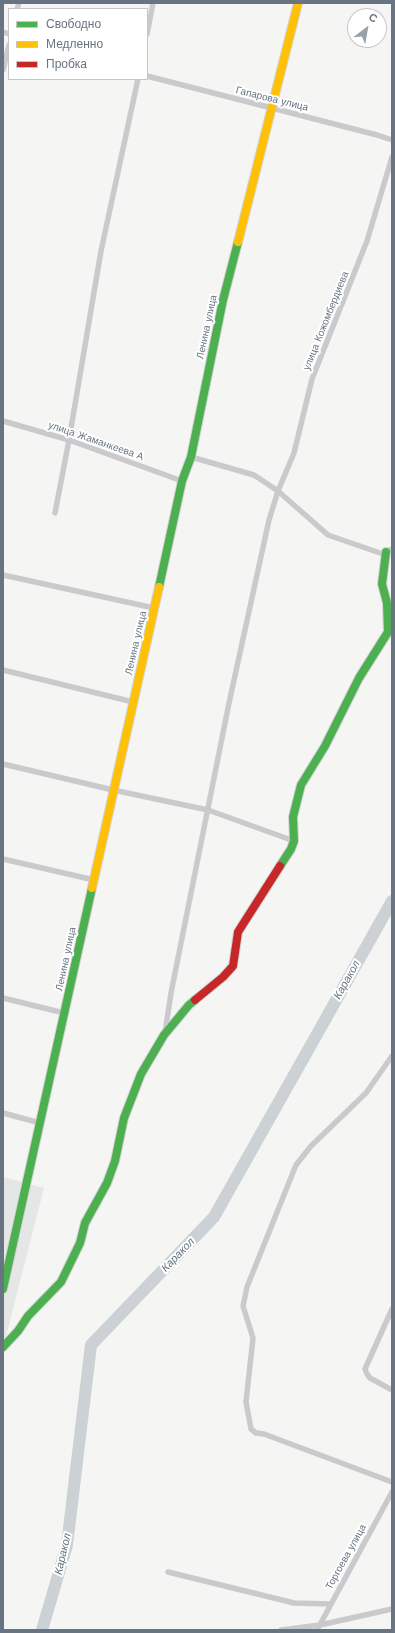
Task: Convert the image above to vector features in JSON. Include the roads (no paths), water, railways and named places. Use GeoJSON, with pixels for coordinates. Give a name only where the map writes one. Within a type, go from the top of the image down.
{"type":"FeatureCollection","features":[{"type":"Feature","properties":{"kind":"street"},"geometry":{"type":"LineString","coordinates":[[148,29],[153,3]]}},
{"type":"Feature","properties":{"kind":"street","name":"Ленина улица"},"geometry":{"type":"LineString","coordinates":[[3,1289],[182,481],[191,457],[223,300],[298,3]]}},
{"type":"Feature","properties":{"kind":"street"},"geometry":{"type":"LineString","coordinates":[[3,70],[8,49]]}},
{"type":"Feature","properties":{"kind":"street","name":"Гапарова улица"},"geometry":{"type":"LineString","coordinates":[[148,76],[392,140]]}},
{"type":"Feature","properties":{"kind":"street"},"geometry":{"type":"LineString","coordinates":[[55,513],[69,440],[100,251],[138,80]]}},
{"type":"Feature","properties":{"kind":"street","name":"улица Кожомбердиева"},"geometry":{"type":"LineString","coordinates":[[164,1035],[171,993],[254,584],[278,491],[294,453],[312,379],[367,241],[392,157]]}},
{"type":"Feature","properties":{"kind":"street","name":"улица Жаманкеева А"},"geometry":{"type":"LineString","coordinates":[[3,421],[69,440],[182,481]]}},
{"type":"Feature","properties":{"kind":"street"},"geometry":{"type":"LineString","coordinates":[[191,457],[254,475],[278,491],[328,535],[383,554],[389,551]]}},
{"type":"Feature","properties":{"kind":"street"},"geometry":{"type":"LineString","coordinates":[[3,1347],[18,1331],[28,1316],[61,1282],[80,1243],[85,1223],[107,1183],[115,1161],[124,1118],[141,1074],[164,1035],[189,1005],[223,977],[233,966],[238,932],[242,924],[291,850],[294,841],[293,818],[302,785],[345,708],[358,678],[388,632],[387,603],[382,584],[389,551]]}},
{"type":"Feature","properties":{"kind":"street"},"geometry":{"type":"LineString","coordinates":[[3,575],[154,608]]}},
{"type":"Feature","properties":{"kind":"street"},"geometry":{"type":"LineString","coordinates":[[3,670],[133,702]]}},
{"type":"Feature","properties":{"kind":"street"},"geometry":{"type":"LineString","coordinates":[[3,764],[113,790],[208,810],[294,841]]}},
{"type":"Feature","properties":{"kind":"street"},"geometry":{"type":"LineString","coordinates":[[3,859],[94,880]]}},
{"type":"Feature","properties":{"kind":"street"},"geometry":{"type":"LineString","coordinates":[[3,998],[64,1014]]}},
{"type":"Feature","properties":{"kind":"street"},"geometry":{"type":"LineString","coordinates":[[392,1056],[366,1093],[311,1146],[296,1165],[247,1287],[243,1306],[253,1338],[246,1402],[251,1429],[256,1433],[264,1434],[392,1482]]}},
{"type":"Feature","properties":{"kind":"street"},"geometry":{"type":"LineString","coordinates":[[3,1113],[40,1123]]}},
{"type":"Feature","properties":{"kind":"street"},"geometry":{"type":"LineString","coordinates":[[392,1309],[365,1369],[370,1378],[392,1390]]}},
{"type":"Feature","properties":{"kind":"street","name":"Торгоева улица"},"geometry":{"type":"LineString","coordinates":[[319,1627],[392,1492]]}},
{"type":"Feature","properties":{"kind":"street"},"geometry":{"type":"LineString","coordinates":[[168,1572],[294,1603],[331,1604]]}},
{"type":"Feature","properties":{"kind":"street"},"geometry":{"type":"LineString","coordinates":[[281,1630],[319,1627],[392,1609]]}},
{"type":"Feature","properties":{"kind":"waterway","name":"Каракол"},"geometry":{"type":"LineString","coordinates":[[42,1630],[67,1545],[91,1345],[214,1217],[392,901]]}}]}
